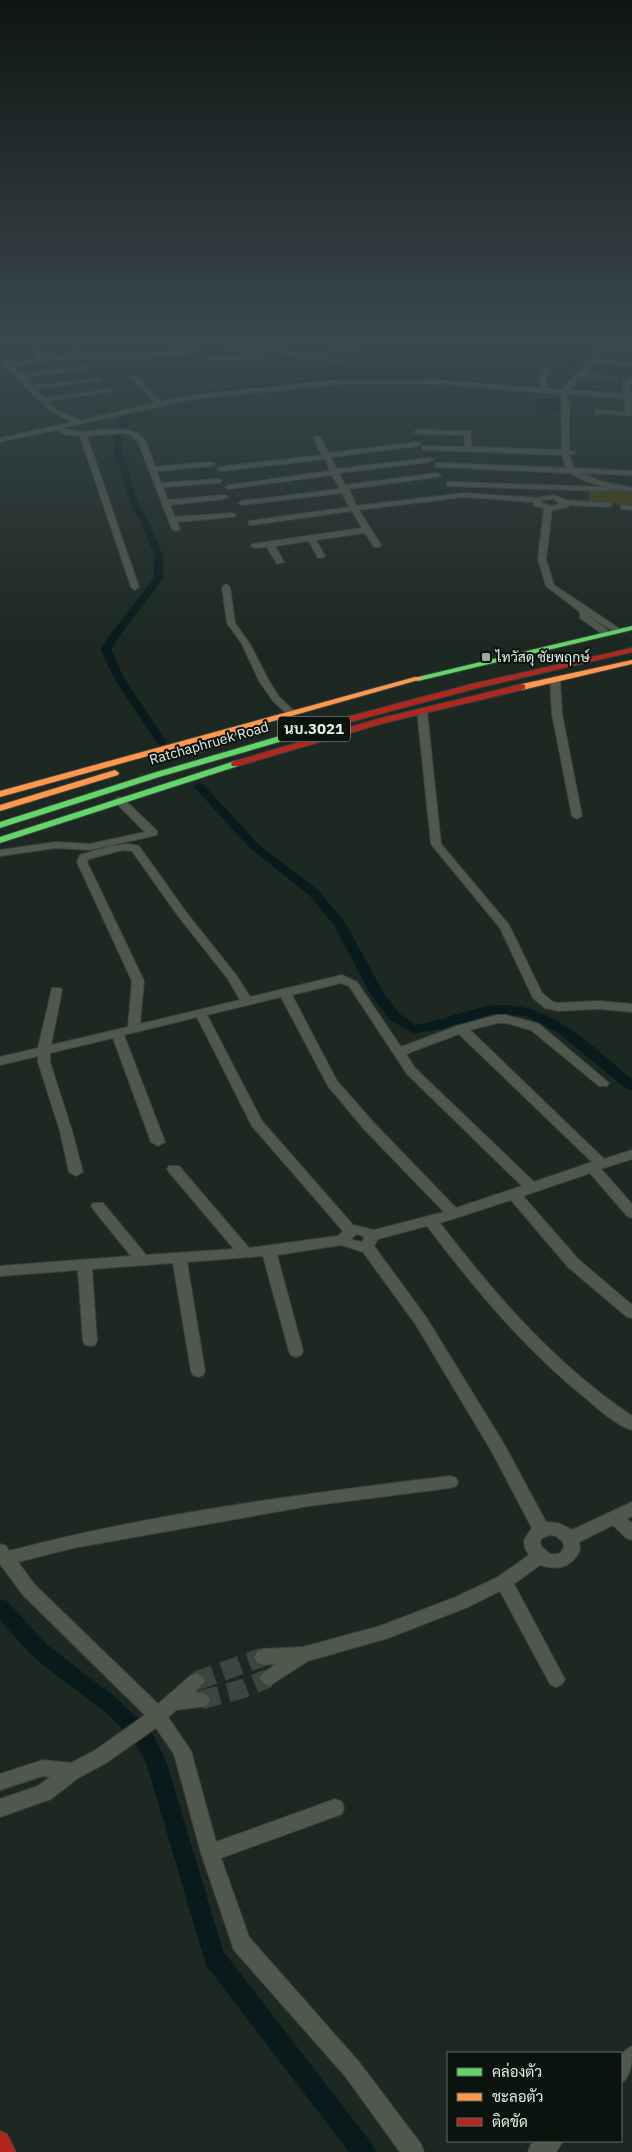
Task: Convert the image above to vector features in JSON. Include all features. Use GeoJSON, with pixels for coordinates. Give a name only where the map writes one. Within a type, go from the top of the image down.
{"type":"FeatureCollection","features":[{"type":"Feature","properties":{"kind":"main road","name":"Ratchaphruek Road"},"geometry":{"type":"LineString","coordinates":[[252,724],[444,671],[632,628]]}},
{"type":"Feature","properties":{"kind":"main road","name":"Ratchaphruek Road"},"geometry":{"type":"LineString","coordinates":[[0,808],[236,738],[516,664],[632,638]]}},
{"type":"Feature","properties":{"kind":"main road","name":"Ratchaphruek Road"},"geometry":{"type":"LineString","coordinates":[[0,825],[162,772],[492,682],[632,650]]}},
{"type":"Feature","properties":{"kind":"main road","name":"นบ.3021"},"geometry":{"type":"LineString","coordinates":[[384,711],[492,693],[632,662]]}},
{"type":"Feature","properties":{"kind":"main road"},"geometry":{"type":"LineString","coordinates":[[0,833],[93,803],[492,693]]}},
{"type":"Feature","properties":{"kind":"main road"},"geometry":{"type":"LineString","coordinates":[[198,750],[252,724]]}},
{"type":"Feature","properties":{"kind":"main road"},"geometry":{"type":"LineString","coordinates":[[0,793],[252,724]]}},
{"type":"Feature","properties":{"kind":"main road"},"geometry":{"type":"LineString","coordinates":[[0,840],[182,779]]}},
{"type":"Feature","properties":{"kind":"main road"},"geometry":{"type":"LineString","coordinates":[[0,2141],[6,2152]]}},
{"type":"Feature","properties":{"kind":"street"},"geometry":{"type":"LineString","coordinates":[[87,444],[135,587]]}},
{"type":"Feature","properties":{"kind":"street"},"geometry":{"type":"LineString","coordinates":[[142,444],[176,529]]}},
{"type":"Feature","properties":{"kind":"street"},"geometry":{"type":"LineString","coordinates":[[320,444],[354,508],[377,545]]}},
{"type":"Feature","properties":{"kind":"street"},"geometry":{"type":"LineString","coordinates":[[221,469],[414,444]]}},
{"type":"Feature","properties":{"kind":"street"},"geometry":{"type":"LineString","coordinates":[[468,444],[469,449]]}},
{"type":"Feature","properties":{"kind":"street"},"geometry":{"type":"LineString","coordinates":[[570,444],[573,462],[582,470],[628,488]]}},
{"type":"Feature","properties":{"kind":"street"},"geometry":{"type":"LineString","coordinates":[[425,448],[570,452]]}},
{"type":"Feature","properties":{"kind":"street"},"geometry":{"type":"LineString","coordinates":[[570,452],[566,461],[572,470],[604,484],[628,488]]}},
{"type":"Feature","properties":{"kind":"street"},"geometry":{"type":"LineString","coordinates":[[229,487],[429,460]]}},
{"type":"Feature","properties":{"kind":"street"},"geometry":{"type":"LineString","coordinates":[[152,469],[211,464]]}},
{"type":"Feature","properties":{"kind":"street"},"geometry":{"type":"LineString","coordinates":[[439,465],[632,473]]}},
{"type":"Feature","properties":{"kind":"street"},"geometry":{"type":"LineString","coordinates":[[242,504],[437,475]]}},
{"type":"Feature","properties":{"kind":"street"},"geometry":{"type":"LineString","coordinates":[[160,485],[218,480]]}},
{"type":"Feature","properties":{"kind":"street"},"geometry":{"type":"LineString","coordinates":[[450,484],[594,489],[628,488]]}},
{"type":"Feature","properties":{"kind":"street"},"geometry":{"type":"LineString","coordinates":[[252,523],[354,508],[464,495],[537,500],[554,497],[565,502],[608,506]]}},
{"type":"Feature","properties":{"kind":"street"},"geometry":{"type":"LineString","coordinates":[[166,503],[224,497]]}},
{"type":"Feature","properties":{"kind":"street"},"geometry":{"type":"LineString","coordinates":[[537,500],[539,506],[548,508],[563,506],[565,502]]}},
{"type":"Feature","properties":{"kind":"street"},"geometry":{"type":"LineString","coordinates":[[548,508],[542,559],[550,586],[585,611],[583,616],[614,632]]}},
{"type":"Feature","properties":{"kind":"street"},"geometry":{"type":"LineString","coordinates":[[174,520],[232,515]]}},
{"type":"Feature","properties":{"kind":"street"},"geometry":{"type":"LineString","coordinates":[[255,546],[368,530]]}},
{"type":"Feature","properties":{"kind":"street"},"geometry":{"type":"LineString","coordinates":[[311,538],[322,556]]}},
{"type":"Feature","properties":{"kind":"street"},"geometry":{"type":"LineString","coordinates":[[270,544],[280,562]]}},
{"type":"Feature","properties":{"kind":"street"},"geometry":{"type":"LineString","coordinates":[[226,587],[231,623],[246,644],[264,681],[276,699],[290,712]]}},
{"type":"Feature","properties":{"kind":"street"},"geometry":{"type":"LineString","coordinates":[[555,679],[557,714],[577,816]]}},
{"type":"Feature","properties":{"kind":"street"},"geometry":{"type":"LineString","coordinates":[[422,712],[436,844],[505,927],[537,995],[549,1005],[558,1007],[598,1005],[632,1008]]}},
{"type":"Feature","properties":{"kind":"street"},"geometry":{"type":"LineString","coordinates":[[0,853],[56,845],[90,847],[153,833],[119,800]]}},
{"type":"Feature","properties":{"kind":"street"},"geometry":{"type":"LineString","coordinates":[[134,1029],[138,981],[82,862],[84,857],[91,855],[126,847],[135,848],[182,914],[233,978],[247,1002]]}},
{"type":"Feature","properties":{"kind":"street"},"geometry":{"type":"LineString","coordinates":[[0,1060],[44,1048],[201,1014],[342,979],[348,980],[353,984],[411,1071],[532,1188]]}},
{"type":"Feature","properties":{"kind":"street"},"geometry":{"type":"LineString","coordinates":[[56,990],[44,1048],[44,1062],[66,1131],[76,1172]]}},
{"type":"Feature","properties":{"kind":"street"},"geometry":{"type":"LineString","coordinates":[[285,993],[332,1083],[369,1126],[454,1214]]}},
{"type":"Feature","properties":{"kind":"street"},"geometry":{"type":"LineString","coordinates":[[201,1014],[257,1123],[356,1247],[368,1241],[532,1188],[596,1164],[632,1154]]}},
{"type":"Feature","properties":{"kind":"street"},"geometry":{"type":"LineString","coordinates":[[398,1052],[461,1029],[497,1019],[518,1021],[535,1027],[603,1082]]}},
{"type":"Feature","properties":{"kind":"street"},"geometry":{"type":"LineString","coordinates":[[461,1029],[596,1164],[632,1213]]}},
{"type":"Feature","properties":{"kind":"street"},"geometry":{"type":"LineString","coordinates":[[117,1033],[158,1142]]}},
{"type":"Feature","properties":{"kind":"street"},"geometry":{"type":"LineString","coordinates":[[174,1169],[246,1252]]}},
{"type":"Feature","properties":{"kind":"street"},"geometry":{"type":"LineString","coordinates":[[514,1194],[573,1263],[632,1313]]}},
{"type":"Feature","properties":{"kind":"street"},"geometry":{"type":"LineString","coordinates":[[98,1206],[143,1261]]}},
{"type":"Feature","properties":{"kind":"street"},"geometry":{"type":"LineString","coordinates":[[431,1221],[482,1288],[543,1355],[632,1424]]}},
{"type":"Feature","properties":{"kind":"street"},"geometry":{"type":"LineString","coordinates":[[0,1271],[270,1251],[348,1235]]}},
{"type":"Feature","properties":{"kind":"street"},"geometry":{"type":"LineString","coordinates":[[368,1241],[421,1320],[498,1448],[542,1530]]}},
{"type":"Feature","properties":{"kind":"street"},"geometry":{"type":"LineString","coordinates":[[270,1251],[296,1351]]}},
{"type":"Feature","properties":{"kind":"street"},"geometry":{"type":"LineString","coordinates":[[179,1259],[198,1370]]}},
{"type":"Feature","properties":{"kind":"street"},"geometry":{"type":"LineString","coordinates":[[85,1264],[90,1341]]}},
{"type":"Feature","properties":{"kind":"street"},"geometry":{"type":"LineString","coordinates":[[413,2152],[352,2069],[241,1943],[210,1853],[182,1751],[150,1720],[29,1590],[2,1555],[309,1500],[450,1482]]}},
{"type":"Feature","properties":{"kind":"street"},"geometry":{"type":"LineString","coordinates":[[570,1539],[632,1509]]}},
{"type":"Feature","properties":{"kind":"street"},"geometry":{"type":"LineString","coordinates":[[616,1518],[632,1533]]}},
{"type":"Feature","properties":{"kind":"street"},"geometry":{"type":"LineString","coordinates":[[555,1529],[570,1539],[572,1550],[565,1559],[552,1562],[539,1557],[534,1552],[531,1542],[537,1532],[542,1530],[555,1529]]}},
{"type":"Feature","properties":{"kind":"street"},"geometry":{"type":"LineString","coordinates":[[263,1657],[303,1655],[382,1634],[462,1602],[504,1582],[539,1557]]}},
{"type":"Feature","properties":{"kind":"street"},"geometry":{"type":"LineString","coordinates":[[504,1582],[556,1679]]}},
{"type":"Feature","properties":{"kind":"street"},"geometry":{"type":"LineString","coordinates":[[269,1678],[303,1655]]}},
{"type":"Feature","properties":{"kind":"street"},"geometry":{"type":"LineString","coordinates":[[0,1808],[44,1793],[72,1772],[100,1757],[150,1720],[196,1681]]}},
{"type":"Feature","properties":{"kind":"street"},"geometry":{"type":"LineString","coordinates":[[171,1702],[201,1700]]}},
{"type":"Feature","properties":{"kind":"street"},"geometry":{"type":"LineString","coordinates":[[0,1782],[43,1768],[72,1772]]}},
{"type":"Feature","properties":{"kind":"street"},"geometry":{"type":"LineString","coordinates":[[210,1853],[336,1808]]}},
{"type":"Feature","properties":{"kind":"street"},"geometry":{"type":"LineString","coordinates":[[622,2071],[632,2056]]}},
{"type":"Feature","properties":{"kind":"street"},"geometry":{"type":"LineString","coordinates":[[539,2152],[551,2142]]}},
{"type":"Feature","properties":{"kind":"shaded area"},"geometry":{"type":"Polygon","coordinates":[[[621,488],[632,490],[632,508],[624,507],[623,505],[589,501],[589,489],[621,488]]]}},
{"type":"Feature","properties":{"kind":"waterway"},"geometry":{"type":"LineString","coordinates":[[118,444],[118,452],[136,507],[144,519],[159,556],[158,579],[112,638],[106,650],[120,680],[162,742]]}},
{"type":"Feature","properties":{"kind":"waterway"},"geometry":{"type":"LineString","coordinates":[[199,786],[254,846],[314,893],[340,924],[378,995],[395,1017],[413,1029],[441,1025],[491,1010],[529,1012],[563,1030],[632,1086]]}},
{"type":"Feature","properties":{"kind":"waterway"},"geometry":{"type":"LineString","coordinates":[[0,1607],[40,1651],[107,1702],[144,1737],[156,1761],[214,1957],[364,2152]]}},
{"type":"Feature","properties":{"kind":"tunnel"},"geometry":{"type":"LineString","coordinates":[[196,1681],[263,1657]]}},
{"type":"Feature","properties":{"kind":"tunnel"},"geometry":{"type":"LineString","coordinates":[[201,1700],[242,1689],[269,1678]]}},
{"type":"Feature","properties":{"kind":"traffic: fast"},"geometry":{"type":"LineString","coordinates":[[418,679],[632,628]]}},
{"type":"Feature","properties":{"kind":"traffic: fast"},"geometry":{"type":"LineString","coordinates":[[0,825],[156,775],[331,724]]}},
{"type":"Feature","properties":{"kind":"traffic: fast"},"geometry":{"type":"LineString","coordinates":[[0,840],[235,764]]}},
{"type":"Feature","properties":{"kind":"traffic: slow"},"geometry":{"type":"LineString","coordinates":[[522,687],[632,662]]}},
{"type":"Feature","properties":{"kind":"traffic: slow"},"geometry":{"type":"LineString","coordinates":[[0,794],[418,679]]}},
{"type":"Feature","properties":{"kind":"traffic: slow"},"geometry":{"type":"LineString","coordinates":[[198,750],[252,724]]}},
{"type":"Feature","properties":{"kind":"traffic: slow"},"geometry":{"type":"LineString","coordinates":[[0,808],[115,773]]}},
{"type":"Feature","properties":{"kind":"traffic: jam"},"geometry":{"type":"LineString","coordinates":[[331,724],[472,687],[632,650]]}},
{"type":"Feature","properties":{"kind":"traffic: jam"},"geometry":{"type":"LineString","coordinates":[[235,764],[381,721],[522,687]]}},
{"type":"Feature","properties":{"kind":"traffic: jam"},"geometry":{"type":"LineString","coordinates":[[0,2141],[6,2152]]}},
{"type":"Feature","properties":{"kind":"place","name":"ไทวัสดุ ชัยพฤกษ์"},"geometry":{"type":"Point","coordinates":[486,657]}}]}
